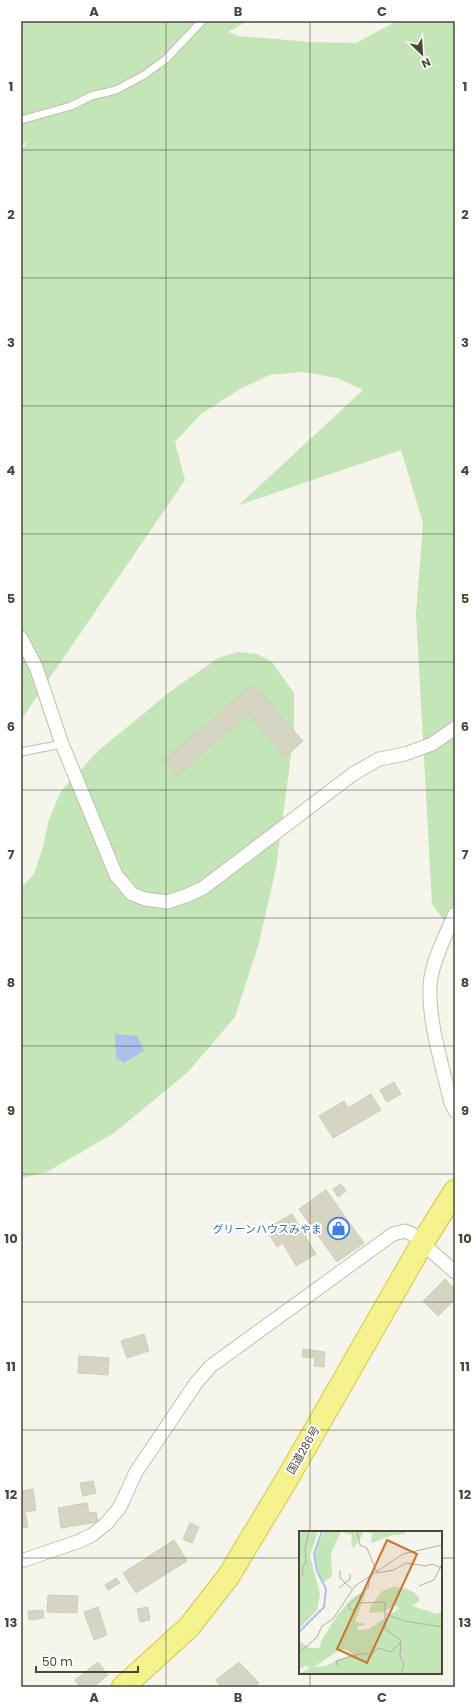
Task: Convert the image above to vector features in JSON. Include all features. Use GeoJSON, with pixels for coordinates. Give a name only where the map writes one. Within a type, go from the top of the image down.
{"type":"FeatureCollection","features":[{"type":"Feature","properties":{"kind":"highway","name":"国道286号"},"geometry":{"type":"LineString","coordinates":[[123,1687],[189,1627],[228,1577],[287,1479],[423,1242],[455,1191]]}},
{"type":"Feature","properties":{"kind":"street"},"geometry":{"type":"LineString","coordinates":[[21,638],[36,667],[62,744],[116,875],[132,894],[145,898],[167,902],[203,888],[353,774],[379,759],[405,754],[432,744],[455,728]]}},
{"type":"Feature","properties":{"kind":"street"},"geometry":{"type":"LineString","coordinates":[[455,914],[444,939],[431,977],[430,1007],[451,1103],[455,1111]]}},
{"type":"Feature","properties":{"kind":"street"},"geometry":{"type":"LineString","coordinates":[[21,1561],[77,1542],[92,1535],[106,1524],[120,1507],[136,1472],[196,1383],[211,1366],[393,1234],[405,1231],[412,1234],[423,1242],[455,1272]]}},
{"type":"Feature","properties":{"kind":"lane"},"geometry":{"type":"LineString","coordinates":[[21,120],[71,106],[91,96],[116,90],[166,59],[202,21]]}},
{"type":"Feature","properties":{"kind":"lane"},"geometry":{"type":"LineString","coordinates":[[21,752],[62,744]]}},
{"type":"Feature","properties":{"kind":"green space"},"geometry":{"type":"Polygon","coordinates":[[[21,21],[248,21],[228,32],[238,36],[312,42],[356,43],[397,21],[455,21],[455,922],[450,923],[442,918],[432,904],[416,613],[423,523],[401,450],[239,505],[363,390],[337,378],[303,372],[270,375],[240,389],[201,414],[175,442],[185,480],[21,720],[21,150],[28,142],[21,145],[21,21]]]}},
{"type":"Feature","properties":{"kind":"green space"},"geometry":{"type":"Polygon","coordinates":[[[238,652],[257,654],[272,662],[294,693],[294,733],[276,868],[259,943],[235,1017],[187,1073],[114,1133],[47,1172],[21,1178],[21,888],[34,874],[43,847],[49,819],[61,791],[98,751],[171,691],[218,658],[238,652]]]}},
{"type":"Feature","properties":{"kind":"water"},"geometry":{"type":"Polygon","coordinates":[[[115,1034],[137,1036],[144,1051],[124,1063],[116,1058],[115,1034]]]}},
{"type":"Feature","properties":{"kind":"building"},"geometry":{"type":"Polygon","coordinates":[[[253,684],[303,741],[285,757],[248,714],[178,775],[165,760],[253,684]]]}},
{"type":"Feature","properties":{"kind":"building"},"geometry":{"type":"Polygon","coordinates":[[[394,1082],[401,1094],[387,1102],[380,1090],[394,1082]]]}},
{"type":"Feature","properties":{"kind":"building"},"geometry":{"type":"Polygon","coordinates":[[[371,1094],[381,1110],[333,1138],[319,1116],[344,1101],[348,1108],[371,1094]]]}},
{"type":"Feature","properties":{"kind":"building"},"geometry":{"type":"Polygon","coordinates":[[[341,1184],[346,1191],[338,1197],[333,1189],[341,1184]]]}},
{"type":"Feature","properties":{"kind":"building"},"geometry":{"type":"Polygon","coordinates":[[[326,1190],[364,1243],[337,1262],[299,1209],[326,1190]]]}},
{"type":"Feature","properties":{"kind":"building"},"geometry":{"type":"Polygon","coordinates":[[[292,1214],[316,1254],[296,1266],[283,1243],[277,1247],[266,1229],[292,1214]]]}},
{"type":"Feature","properties":{"kind":"building"},"geometry":{"type":"Polygon","coordinates":[[[445,1279],[455,1289],[455,1299],[438,1316],[423,1301],[445,1279]]]}},
{"type":"Feature","properties":{"kind":"building"},"geometry":{"type":"Polygon","coordinates":[[[144,1334],[149,1351],[127,1358],[121,1341],[144,1334]]]}},
{"type":"Feature","properties":{"kind":"building"},"geometry":{"type":"Polygon","coordinates":[[[303,1349],[325,1352],[324,1367],[314,1366],[315,1358],[302,1357],[303,1349]]]}},
{"type":"Feature","properties":{"kind":"building"},"geometry":{"type":"Polygon","coordinates":[[[79,1356],[109,1358],[108,1375],[78,1373],[79,1356]]]}},
{"type":"Feature","properties":{"kind":"building"},"geometry":{"type":"Polygon","coordinates":[[[93,1481],[96,1493],[83,1496],[80,1483],[93,1481]]]}},
{"type":"Feature","properties":{"kind":"building"},"geometry":{"type":"Polygon","coordinates":[[[33,1489],[36,1510],[25,1512],[28,1527],[21,1528],[21,1491],[33,1489]]]}},
{"type":"Feature","properties":{"kind":"building"},"geometry":{"type":"Polygon","coordinates":[[[87,1503],[89,1513],[96,1512],[98,1522],[61,1528],[58,1508],[87,1503]]]}},
{"type":"Feature","properties":{"kind":"building"},"geometry":{"type":"Polygon","coordinates":[[[190,1523],[199,1527],[192,1543],[183,1539],[190,1523]]]}},
{"type":"Feature","properties":{"kind":"building"},"geometry":{"type":"Polygon","coordinates":[[[174,1540],[187,1561],[136,1593],[123,1573],[174,1540]]]}},
{"type":"Feature","properties":{"kind":"building"},"geometry":{"type":"Polygon","coordinates":[[[116,1578],[120,1583],[108,1590],[105,1585],[116,1578]]]}},
{"type":"Feature","properties":{"kind":"building"},"geometry":{"type":"Polygon","coordinates":[[[48,1595],[78,1596],[77,1613],[47,1612],[48,1595]]]}},
{"type":"Feature","properties":{"kind":"building"},"geometry":{"type":"Polygon","coordinates":[[[98,1607],[107,1635],[94,1640],[84,1612],[98,1607]]]}},
{"type":"Feature","properties":{"kind":"building"},"geometry":{"type":"Polygon","coordinates":[[[148,1607],[150,1620],[140,1622],[137,1609],[148,1607]]]}},
{"type":"Feature","properties":{"kind":"building"},"geometry":{"type":"Polygon","coordinates":[[[43,1610],[44,1618],[29,1620],[28,1611],[43,1610]]]}},
{"type":"Feature","properties":{"kind":"building"},"geometry":{"type":"Polygon","coordinates":[[[98,1662],[108,1675],[93,1687],[80,1687],[75,1680],[98,1662]]]}},
{"type":"Feature","properties":{"kind":"building"},"geometry":{"type":"Polygon","coordinates":[[[239,1662],[259,1683],[254,1687],[221,1687],[216,1680],[239,1662]]]}},
{"type":"Feature","properties":{"kind":"place","name":"グリーンハウスみやま"},"geometry":{"type":"Point","coordinates":[338,1229]}}]}
